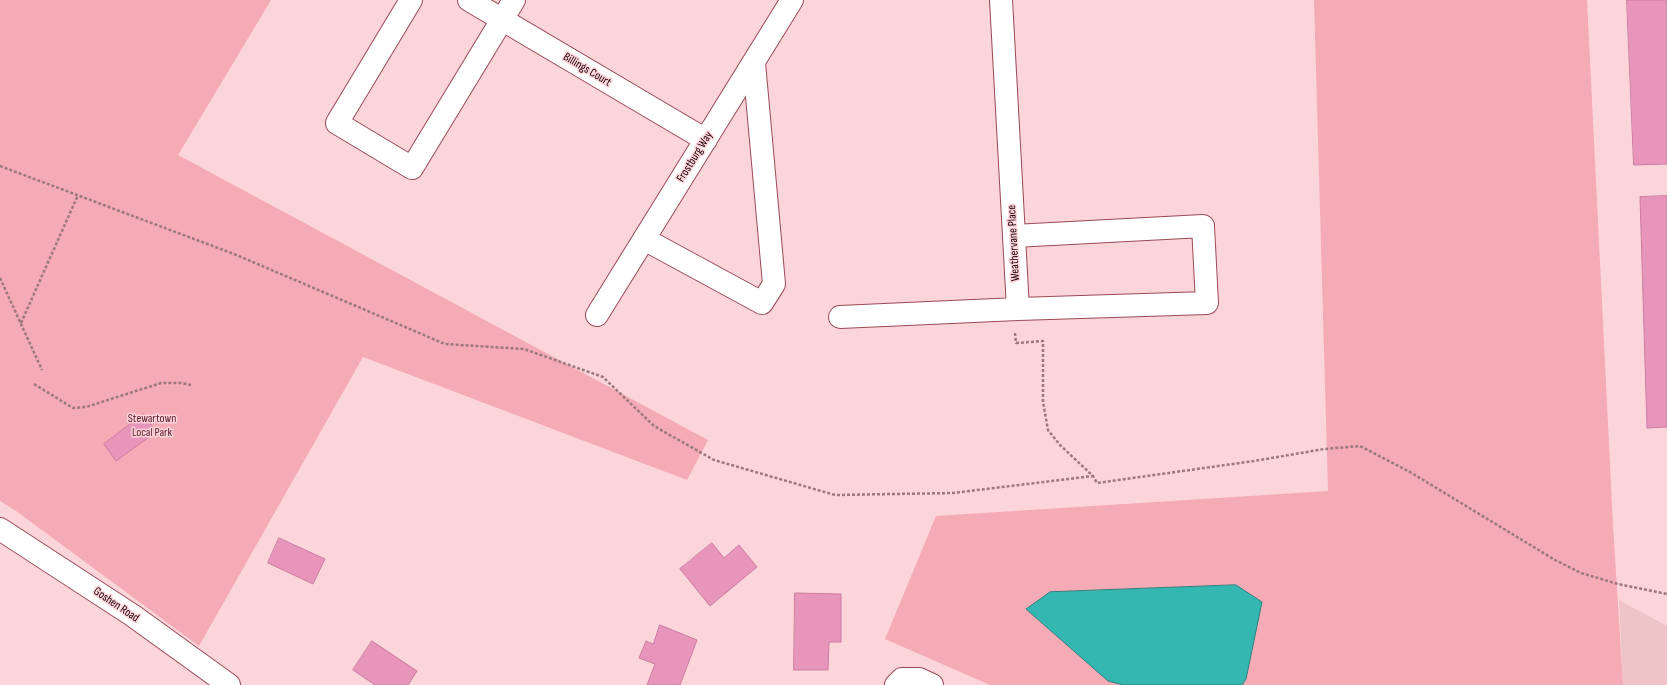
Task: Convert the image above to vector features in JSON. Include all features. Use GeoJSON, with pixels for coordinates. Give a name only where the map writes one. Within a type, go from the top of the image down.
{"type":"FeatureCollection","features":[{"type":"Feature","properties":{"kind":"street"},"geometry":{"type":"LineString","coordinates":[[411,0],[337,123],[412,168],[514,0]]}},
{"type":"Feature","properties":{"kind":"street","name":"Billings Court"},"geometry":{"type":"LineString","coordinates":[[469,0],[706,140]]}},
{"type":"Feature","properties":{"kind":"street","name":"Frostburg Way"},"geometry":{"type":"LineString","coordinates":[[597,315],[792,0]]}},
{"type":"Feature","properties":{"kind":"street","name":"Weathervane Place"},"geometry":{"type":"LineString","coordinates":[[1001,0],[1014,236],[1015,309]]}},
{"type":"Feature","properties":{"kind":"street"},"geometry":{"type":"LineString","coordinates":[[644,239],[762,303],[774,284],[754,63]]}},
{"type":"Feature","properties":{"kind":"street"},"geometry":{"type":"LineString","coordinates":[[840,317],[1015,309],[1207,303],[1203,226],[1014,236]]}},
{"type":"Feature","properties":{"kind":"street","name":"Goshen Road"},"geometry":{"type":"LineString","coordinates":[[0,528],[132,615],[229,685]]}},
{"type":"Feature","properties":{"kind":"street"},"geometry":{"type":"LineString","coordinates":[[896,685],[902,679],[919,679],[932,685]]}},
{"type":"Feature","properties":{"kind":"path"},"geometry":{"type":"LineString","coordinates":[[0,166],[234,254],[445,344],[524,349],[603,377],[654,426],[714,460],[835,495],[953,493],[1093,476]]}},
{"type":"Feature","properties":{"kind":"path"},"geometry":{"type":"LineString","coordinates":[[21,323],[78,195]]}},
{"type":"Feature","properties":{"kind":"path"},"geometry":{"type":"LineString","coordinates":[[0,278],[42,370]]}},
{"type":"Feature","properties":{"kind":"path"},"geometry":{"type":"LineString","coordinates":[[1015,309],[1016,343],[1043,341],[1043,402],[1048,430],[1060,445],[1093,476],[1097,483],[1254,461],[1324,449],[1360,446],[1410,472],[1561,563],[1581,573],[1618,584],[1667,594]]}},
{"type":"Feature","properties":{"kind":"path"},"geometry":{"type":"LineString","coordinates":[[34,384],[73,408],[86,407],[161,383],[181,383],[191,386]]}},
{"type":"Feature","properties":{"kind":"shaded area"},"geometry":{"type":"Polygon","coordinates":[[[1619,600],[1667,626],[1667,685],[1623,685],[1619,600]]]}},
{"type":"Feature","properties":{"kind":"green space","name":"Stewartown Local Park"},"geometry":{"type":"Polygon","coordinates":[[[0,0],[271,0],[178,155],[708,440],[687,480],[363,357],[199,646],[16,511],[0,501],[0,0]]]}},
{"type":"Feature","properties":{"kind":"green space"},"geometry":{"type":"Polygon","coordinates":[[[1314,0],[1587,0],[1613,525],[1623,685],[990,685],[885,639],[936,516],[1328,491],[1314,0]]]}},
{"type":"Feature","properties":{"kind":"water"},"geometry":{"type":"Polygon","coordinates":[[[1236,585],[1262,602],[1246,679],[1242,685],[1123,685],[1108,681],[1026,609],[1050,592],[1236,585]]]}},
{"type":"Feature","properties":{"kind":"building"},"geometry":{"type":"Polygon","coordinates":[[[1627,0],[1667,0],[1667,164],[1634,165],[1627,0]]]}},
{"type":"Feature","properties":{"kind":"building"},"geometry":{"type":"Polygon","coordinates":[[[1667,196],[1667,427],[1647,428],[1640,197],[1667,196]]]}},
{"type":"Feature","properties":{"kind":"building"},"geometry":{"type":"Polygon","coordinates":[[[144,414],[156,432],[116,461],[104,444],[144,414]]]}},
{"type":"Feature","properties":{"kind":"building"},"geometry":{"type":"Polygon","coordinates":[[[279,538],[325,559],[313,584],[268,563],[279,538]]]}},
{"type":"Feature","properties":{"kind":"building"},"geometry":{"type":"Polygon","coordinates":[[[712,543],[724,558],[739,545],[757,567],[710,606],[680,569],[712,543]]]}},
{"type":"Feature","properties":{"kind":"building"},"geometry":{"type":"Polygon","coordinates":[[[795,593],[841,594],[841,642],[829,642],[828,670],[794,670],[795,593]]]}},
{"type":"Feature","properties":{"kind":"building"},"geometry":{"type":"Polygon","coordinates":[[[660,625],[697,640],[680,685],[647,685],[655,664],[639,658],[646,641],[653,644],[660,625]]]}},
{"type":"Feature","properties":{"kind":"building"},"geometry":{"type":"Polygon","coordinates":[[[372,641],[417,671],[408,685],[375,685],[353,670],[372,641]]]}}]}
